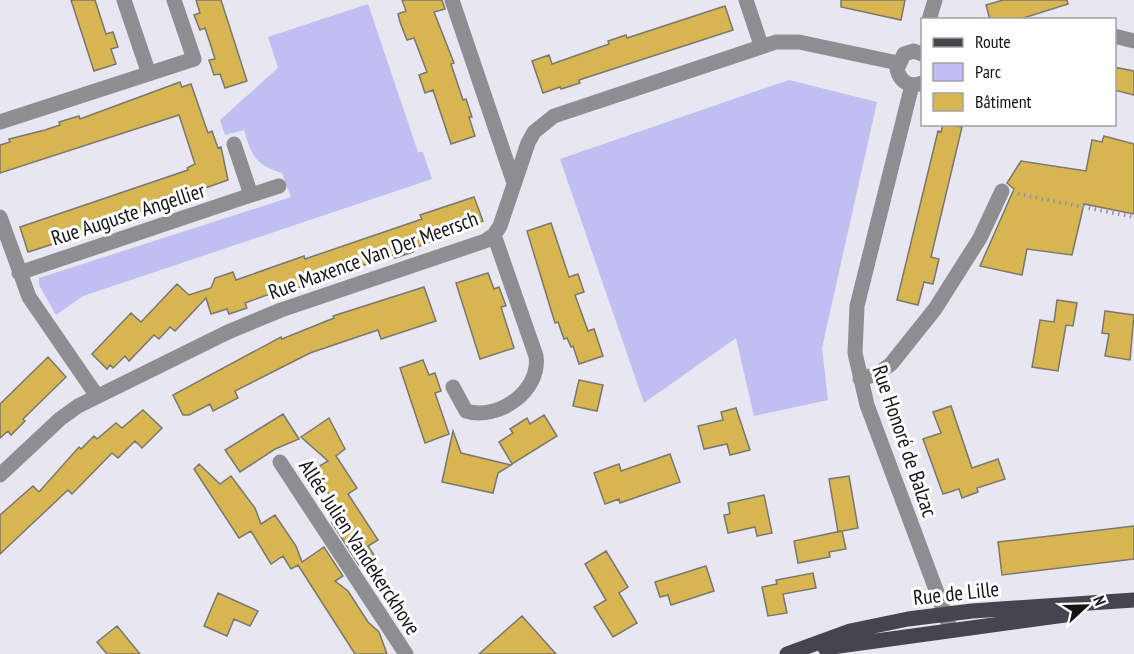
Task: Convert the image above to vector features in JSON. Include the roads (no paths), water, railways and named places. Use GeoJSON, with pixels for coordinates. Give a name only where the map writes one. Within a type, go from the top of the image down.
{"type":"FeatureCollection","features":[{"type":"Feature","properties":{"kind":"main road","name":"Rue de Lille"},"geometry":{"type":"LineString","coordinates":[[787,654],[864,627],[945,614],[1134,601]]}},
{"type":"Feature","properties":{"kind":"main road","name":"Rue de Lille"},"geometry":{"type":"LineString","coordinates":[[792,654],[1056,616],[1134,601]]}},
{"type":"Feature","properties":{"kind":"street"},"geometry":{"type":"LineString","coordinates":[[124,0],[149,74]]}},
{"type":"Feature","properties":{"kind":"street"},"geometry":{"type":"LineString","coordinates":[[0,122],[194,59],[174,0]]}},
{"type":"Feature","properties":{"kind":"street"},"geometry":{"type":"LineString","coordinates":[[452,0],[513,180]]}},
{"type":"Feature","properties":{"kind":"street"},"geometry":{"type":"LineString","coordinates":[[746,0],[761,45]]}},
{"type":"Feature","properties":{"kind":"street"},"geometry":{"type":"LineString","coordinates":[[930,18],[935,0]]}},
{"type":"Feature","properties":{"kind":"street"},"geometry":{"type":"LineString","coordinates":[[1116,36],[1134,40]]}},
{"type":"Feature","properties":{"kind":"street","name":"Rue Maxence Van Der Meersch"},"geometry":{"type":"LineString","coordinates":[[0,475],[65,415],[97,396],[228,332],[281,310],[475,244],[494,235],[500,226],[513,180],[534,132],[554,116],[761,45],[799,42],[898,63]]}},
{"type":"Feature","properties":{"kind":"street"},"geometry":{"type":"LineString","coordinates":[[917,84],[901,80],[898,63],[909,52],[921,50]]}},
{"type":"Feature","properties":{"kind":"street","name":"Rue Honoré de Balzac"},"geometry":{"type":"LineString","coordinates":[[917,84],[858,306],[854,339],[860,379],[951,630]]}},
{"type":"Feature","properties":{"kind":"street"},"geometry":{"type":"LineString","coordinates":[[234,144],[251,195]]}},
{"type":"Feature","properties":{"kind":"street","name":"Rue Auguste Angellier"},"geometry":{"type":"LineString","coordinates":[[19,273],[279,186]]}},
{"type":"Feature","properties":{"kind":"street"},"geometry":{"type":"LineString","coordinates":[[860,379],[877,374],[891,364],[930,316],[956,279],[1002,191]]}},
{"type":"Feature","properties":{"kind":"street"},"geometry":{"type":"LineString","coordinates":[[0,217],[19,273],[38,312],[97,396]]}},
{"type":"Feature","properties":{"kind":"street"},"geometry":{"type":"LineString","coordinates":[[453,387],[466,411],[487,413],[522,395],[536,375],[536,356],[494,235]]}},
{"type":"Feature","properties":{"kind":"street","name":"Allée Julien Vandekerckhove"},"geometry":{"type":"LineString","coordinates":[[280,462],[405,654]]}}]}
